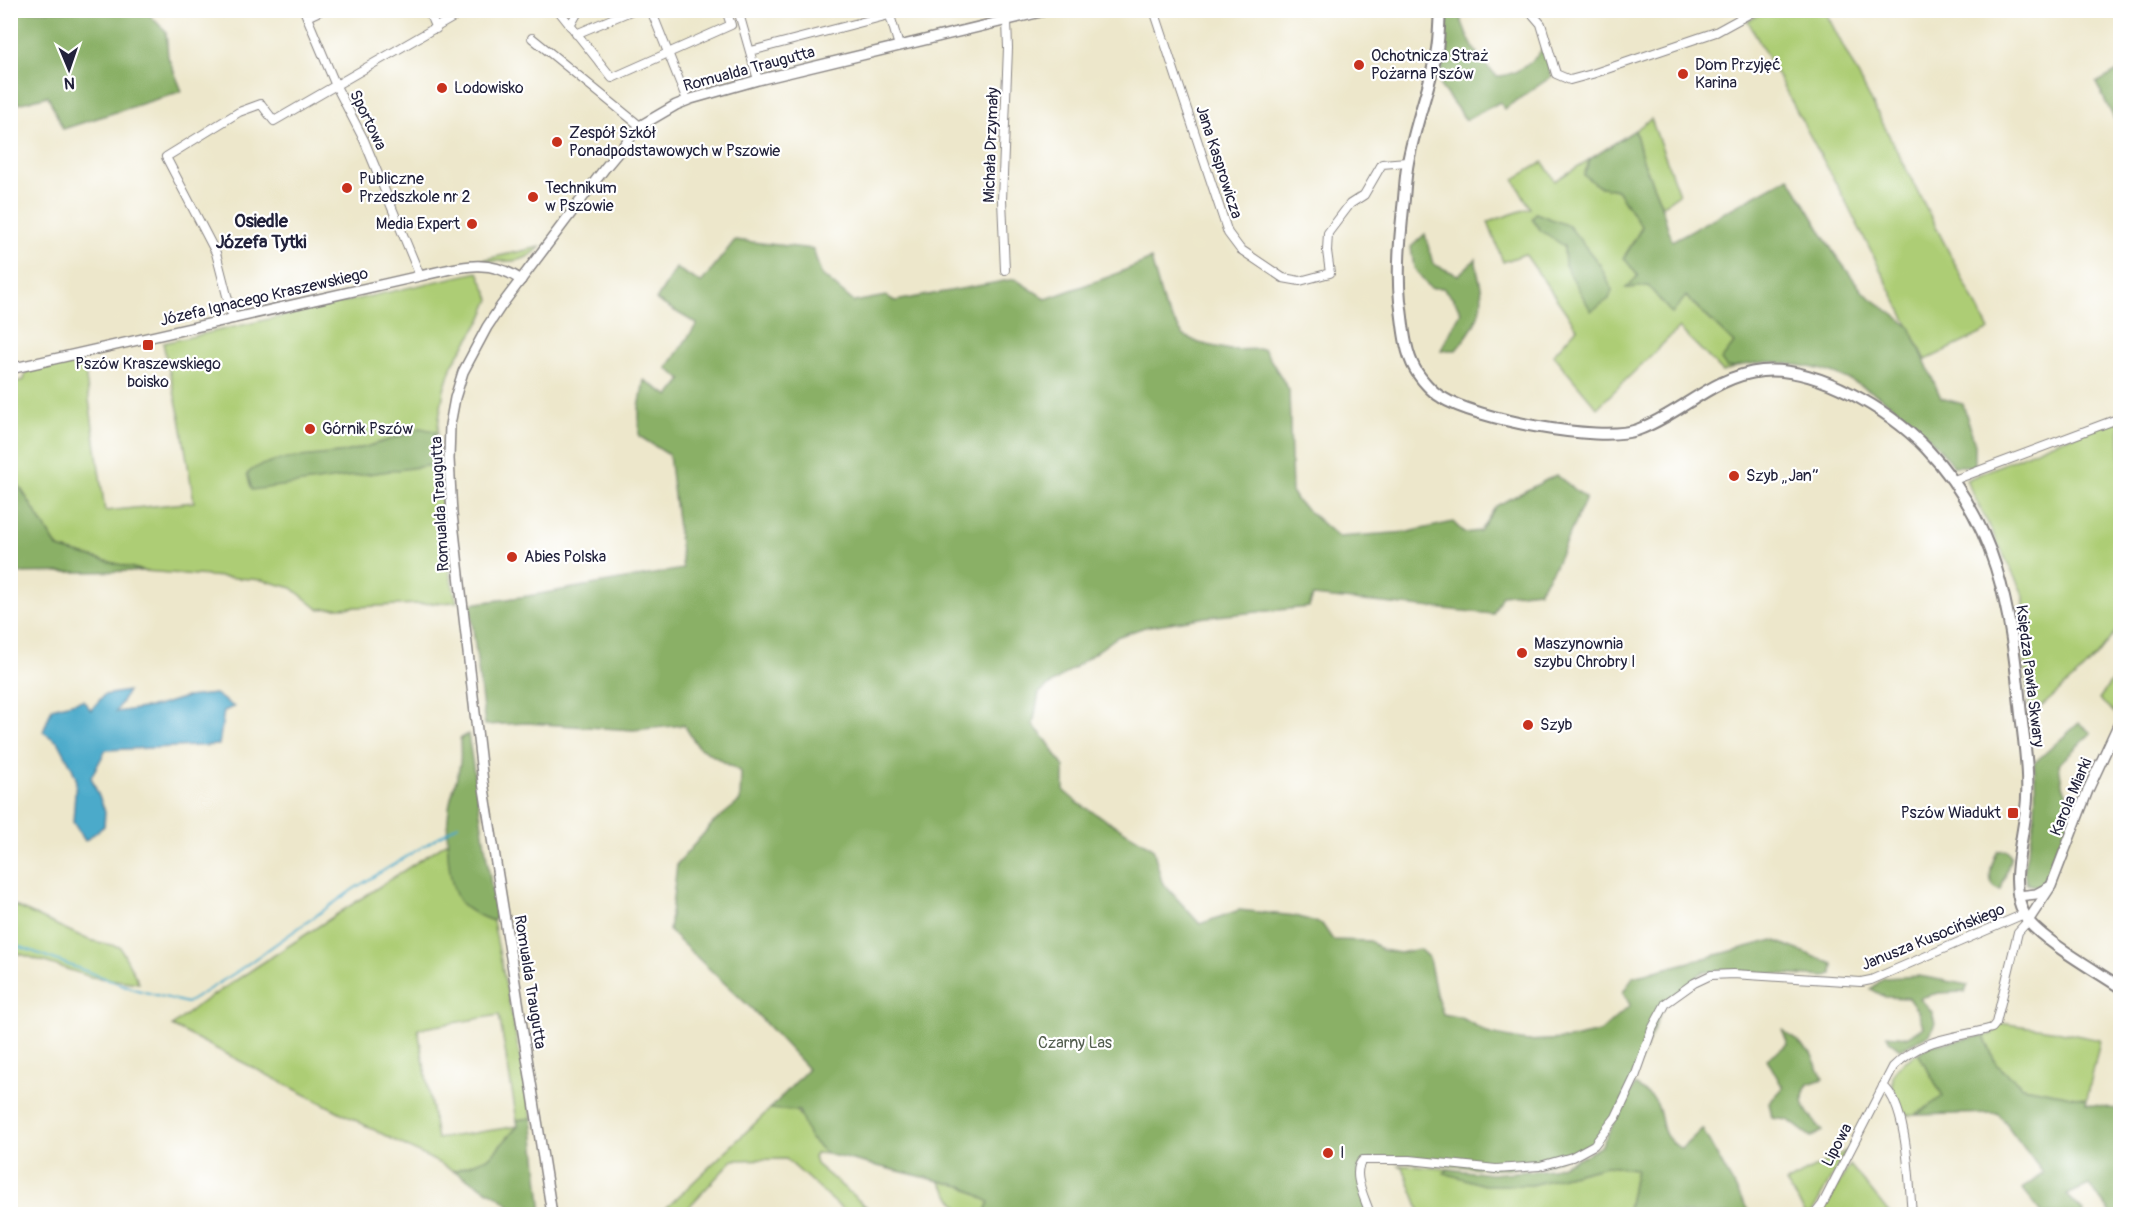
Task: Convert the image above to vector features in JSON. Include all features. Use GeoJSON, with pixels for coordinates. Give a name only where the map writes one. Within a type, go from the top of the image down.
{"type":"FeatureCollection","features":[{"type":"Feature","properties":{"kind":"main road","name":"Księdza Pawła Skwary"},"geometry":{"type":"LineString","coordinates":[[1440,10],[1437,49],[1407,162],[1399,254],[1400,299],[1407,347],[1415,369],[1440,397],[1473,412],[1585,434],[1613,435],[1647,425],[1706,390],[1736,376],[1763,371],[1787,372],[1832,385],[1881,411],[1923,445],[1954,480],[1978,521],[2005,595],[2014,644],[2028,782],[2027,816],[2020,849],[2016,890],[2026,918]]}},
{"type":"Feature","properties":{"kind":"main road"},"geometry":{"type":"LineString","coordinates":[[2026,918],[2052,941],[2121,987]]}},
{"type":"Feature","properties":{"kind":"street"},"geometry":{"type":"LineString","coordinates":[[305,14],[322,10]]}},
{"type":"Feature","properties":{"kind":"street"},"geometry":{"type":"LineString","coordinates":[[428,10],[436,29]]}},
{"type":"Feature","properties":{"kind":"street"},"geometry":{"type":"LineString","coordinates":[[233,319],[216,253],[166,157],[240,112],[261,104],[274,121],[466,10]]}},
{"type":"Feature","properties":{"kind":"street"},"geometry":{"type":"LineString","coordinates":[[558,10],[612,78],[731,25],[726,10]]}},
{"type":"Feature","properties":{"kind":"street"},"geometry":{"type":"LineString","coordinates":[[570,26],[579,10]]}},
{"type":"Feature","properties":{"kind":"street"},"geometry":{"type":"LineString","coordinates":[[576,34],[633,10]]}},
{"type":"Feature","properties":{"kind":"street"},"geometry":{"type":"LineString","coordinates":[[651,10],[687,100]]}},
{"type":"Feature","properties":{"kind":"street"},"geometry":{"type":"LineString","coordinates":[[738,10],[758,80]]}},
{"type":"Feature","properties":{"kind":"street","name":"Romualda Traugutta"},"geometry":{"type":"LineString","coordinates":[[552,1215],[483,782],[455,544],[449,459],[450,425],[463,372],[487,327],[605,168],[640,126],[687,100],[758,80],[1049,10]]}},
{"type":"Feature","properties":{"kind":"street","name":"Jana Kasprowicza"},"geometry":{"type":"LineString","coordinates":[[1154,10],[1228,233],[1240,249],[1283,278],[1300,281],[1330,273],[1327,251],[1328,233],[1350,204],[1364,195],[1382,164],[1407,162]]}},
{"type":"Feature","properties":{"kind":"street"},"geometry":{"type":"LineString","coordinates":[[1529,10],[1541,24],[1556,74],[1570,80],[1716,33],[1756,10]]}},
{"type":"Feature","properties":{"kind":"street"},"geometry":{"type":"LineString","coordinates":[[889,13],[899,46]]}},
{"type":"Feature","properties":{"kind":"street","name":"Romualda Traugutta"},"geometry":{"type":"LineString","coordinates":[[751,51],[889,13]]}},
{"type":"Feature","properties":{"kind":"street","name":"Sportowa"},"geometry":{"type":"LineString","coordinates":[[305,14],[336,86],[364,140],[420,276]]}},
{"type":"Feature","properties":{"kind":"street","name":"Michała Drzymały"},"geometry":{"type":"LineString","coordinates":[[1005,270],[1002,200],[1007,21]]}},
{"type":"Feature","properties":{"kind":"street"},"geometry":{"type":"LineString","coordinates":[[532,38],[640,126]]}},
{"type":"Feature","properties":{"kind":"street","name":"Józefa Ignacego Kraszewskiego"},"geometry":{"type":"LineString","coordinates":[[10,369],[475,265],[487,265],[504,270],[521,280]]}},
{"type":"Feature","properties":{"kind":"street"},"geometry":{"type":"LineString","coordinates":[[1954,480],[2121,418]]}},
{"type":"Feature","properties":{"kind":"street","name":"Karola Miarki"},"geometry":{"type":"LineString","coordinates":[[2026,918],[2050,886],[2088,790],[2121,722]]}},
{"type":"Feature","properties":{"kind":"street"},"geometry":{"type":"LineString","coordinates":[[2018,896],[2036,894],[2050,886]]}},
{"type":"Feature","properties":{"kind":"street","name":"Lipowa"},"geometry":{"type":"LineString","coordinates":[[1815,1215],[1893,1067],[1904,1056],[1924,1044],[1992,1028],[1996,1023],[2018,932],[2026,918]]}},
{"type":"Feature","properties":{"kind":"street","name":"Janusza Kusocińskiego"},"geometry":{"type":"LineString","coordinates":[[1370,1215],[1358,1173],[1358,1165],[1363,1160],[1410,1160],[1496,1169],[1540,1166],[1572,1157],[1594,1145],[1616,1117],[1635,1077],[1652,1029],[1666,1003],[1694,983],[1711,975],[1771,975],[1861,982],[2026,918]]}},
{"type":"Feature","properties":{"kind":"street"},"geometry":{"type":"LineString","coordinates":[[1883,1086],[1889,1091],[1901,1121],[1906,1144],[1911,1215]]}},
{"type":"Feature","properties":{"kind":"green space"},"geometry":{"type":"Polygon","coordinates":[[[1766,10],[1825,11],[1989,330],[1926,360],[1847,204],[1748,21],[1766,10]]]}},
{"type":"Feature","properties":{"kind":"green space"},"geometry":{"type":"Polygon","coordinates":[[[10,11],[146,11],[166,32],[168,57],[182,91],[63,129],[48,96],[18,104],[11,92],[10,11]]]}},
{"type":"Feature","properties":{"kind":"green space"},"geometry":{"type":"Polygon","coordinates":[[[1448,11],[1457,11],[1477,53],[1497,76],[1511,73],[1531,62],[1545,44],[1551,77],[1504,109],[1500,102],[1466,120],[1440,86],[1448,11]]]}},
{"type":"Feature","properties":{"kind":"green space"},"geometry":{"type":"Polygon","coordinates":[[[2120,70],[2120,130],[2096,83],[2120,70]]]}},
{"type":"Feature","properties":{"kind":"green space"},"geometry":{"type":"Polygon","coordinates":[[[1651,119],[1679,194],[1662,206],[1643,161],[1635,130],[1651,119]]]}},
{"type":"Feature","properties":{"kind":"green space"},"geometry":{"type":"Polygon","coordinates":[[[1635,130],[1643,161],[1660,202],[1672,241],[1789,177],[1834,253],[1863,292],[1910,327],[1941,398],[1963,404],[1975,444],[1975,466],[1953,466],[1927,436],[1897,409],[1862,386],[1844,378],[1813,368],[1772,362],[1726,367],[1721,360],[1734,343],[1686,296],[1672,314],[1648,286],[1626,288],[1638,276],[1624,258],[1642,227],[1617,190],[1598,186],[1584,175],[1590,159],[1635,130]]]}},
{"type":"Feature","properties":{"kind":"green space"},"geometry":{"type":"Polygon","coordinates":[[[1590,159],[1584,175],[1598,186],[1617,190],[1642,227],[1624,257],[1638,276],[1627,288],[1648,286],[1685,296],[1734,343],[1726,367],[1735,367],[1723,372],[1679,328],[1597,408],[1553,355],[1577,328],[1525,254],[1503,262],[1488,222],[1530,208],[1514,179],[1543,162],[1555,181],[1590,159]],[[1564,246],[1565,265],[1600,265],[1587,251],[1564,246]]]}},
{"type":"Feature","properties":{"kind":"green space"},"geometry":{"type":"Polygon","coordinates":[[[1536,213],[1569,226],[1600,265],[1612,290],[1609,299],[1591,311],[1565,265],[1564,246],[1540,230],[1532,219],[1536,213]]]}},
{"type":"Feature","properties":{"kind":"green space"},"geometry":{"type":"Polygon","coordinates":[[[1425,234],[1433,264],[1458,275],[1476,259],[1482,301],[1473,327],[1456,350],[1441,350],[1461,312],[1443,288],[1430,288],[1414,268],[1411,247],[1425,234]]]}},
{"type":"Feature","properties":{"kind":"green space","name":"Czarny Las"},"geometry":{"type":"Polygon","coordinates":[[[735,240],[813,249],[821,274],[854,302],[886,296],[895,301],[1015,279],[1046,299],[1151,259],[1164,306],[1183,335],[1199,343],[1230,350],[1264,349],[1289,390],[1292,493],[1297,501],[1338,537],[1408,532],[1453,522],[1464,533],[1480,531],[1496,506],[1556,475],[1586,498],[1555,566],[1539,591],[1502,595],[1493,614],[1313,596],[1309,607],[1206,617],[1145,627],[1117,637],[1039,693],[1033,725],[1064,767],[1064,791],[1079,804],[1153,848],[1162,882],[1200,924],[1239,910],[1296,916],[1322,924],[1333,940],[1370,941],[1382,950],[1400,953],[1419,949],[1429,958],[1436,994],[1443,1014],[1462,1018],[1490,1034],[1526,1041],[1568,1039],[1600,1032],[1630,1005],[1623,992],[1633,977],[1773,940],[1833,964],[1832,974],[1825,977],[1731,971],[1703,972],[1665,1003],[1616,1116],[1593,1145],[1546,1165],[1496,1169],[1370,1159],[1358,1168],[1370,1214],[984,1214],[989,1202],[965,1187],[827,1154],[809,1137],[799,1111],[770,1109],[808,1069],[753,1010],[669,931],[677,864],[713,823],[740,801],[741,772],[698,747],[684,725],[633,730],[527,723],[485,725],[470,604],[683,569],[669,455],[639,436],[639,408],[644,380],[669,396],[682,380],[667,368],[697,324],[656,300],[676,268],[701,283],[735,240]]]}},
{"type":"Feature","properties":{"kind":"green space"},"geometry":{"type":"Polygon","coordinates":[[[540,247],[520,260],[481,260],[540,247]]]}},
{"type":"Feature","properties":{"kind":"green space","name":"Górnik Pszów"},"geometry":{"type":"Polygon","coordinates":[[[478,272],[490,299],[481,320],[452,365],[444,390],[437,439],[438,470],[450,575],[457,602],[318,609],[292,588],[262,580],[144,571],[58,548],[13,476],[11,470],[10,383],[24,380],[26,372],[79,360],[85,371],[105,511],[194,502],[180,418],[163,343],[478,272]]]}},
{"type":"Feature","properties":{"kind":"green space"},"geometry":{"type":"Polygon","coordinates":[[[2120,418],[2120,626],[2082,671],[2041,707],[2029,711],[2023,635],[2026,634],[2023,634],[2024,596],[1966,480],[2050,444],[2120,418]]]}},
{"type":"Feature","properties":{"kind":"green space"},"geometry":{"type":"Polygon","coordinates":[[[420,428],[435,431],[433,465],[252,490],[247,474],[267,463],[345,452],[383,442],[420,428]]]}},
{"type":"Feature","properties":{"kind":"green space"},"geometry":{"type":"Polygon","coordinates":[[[11,470],[58,548],[144,571],[11,573],[11,470]]]}},
{"type":"Feature","properties":{"kind":"green space"},"geometry":{"type":"Polygon","coordinates":[[[2120,669],[2120,709],[2117,715],[2099,699],[2120,669]]]}},
{"type":"Feature","properties":{"kind":"green space"},"geometry":{"type":"Polygon","coordinates":[[[2079,723],[2091,733],[2059,764],[2062,784],[2073,806],[2064,837],[2045,881],[2039,887],[2027,884],[2024,871],[2034,825],[2036,790],[2034,763],[2079,723]]]}},
{"type":"Feature","properties":{"kind":"green space"},"geometry":{"type":"Polygon","coordinates":[[[468,734],[496,918],[493,921],[476,914],[461,903],[452,884],[450,871],[449,808],[460,763],[460,739],[468,734]]]}},
{"type":"Feature","properties":{"kind":"green space"},"geometry":{"type":"Polygon","coordinates":[[[449,841],[452,880],[456,891],[468,908],[493,921],[532,1118],[517,1120],[499,1015],[418,1029],[437,1139],[518,1126],[490,1157],[454,1171],[172,1026],[198,1005],[449,841]]]}},
{"type":"Feature","properties":{"kind":"green space"},"geometry":{"type":"Polygon","coordinates":[[[2007,850],[2011,856],[2001,890],[1992,884],[1990,874],[1998,851],[2007,850]]]}},
{"type":"Feature","properties":{"kind":"green space"},"geometry":{"type":"Polygon","coordinates":[[[11,904],[89,940],[120,947],[139,983],[91,977],[11,951],[11,904]]]}},
{"type":"Feature","properties":{"kind":"green space"},"geometry":{"type":"Polygon","coordinates":[[[1919,976],[1968,985],[1965,992],[1938,993],[1920,998],[1932,1012],[1935,1023],[1930,1034],[1900,1049],[1890,1041],[1887,1035],[1908,1037],[1923,1027],[1918,1012],[1908,998],[1885,997],[1871,989],[1884,978],[1919,976]]]}},
{"type":"Feature","properties":{"kind":"green space"},"geometry":{"type":"Polygon","coordinates":[[[2000,1023],[2100,1040],[2087,1099],[2023,1087],[1996,1064],[1984,1036],[1992,1034],[2000,1023]]]}},
{"type":"Feature","properties":{"kind":"green space"},"geometry":{"type":"Polygon","coordinates":[[[1782,1029],[1811,1053],[1823,1079],[1808,1084],[1804,1091],[1806,1109],[1823,1131],[1811,1137],[1788,1120],[1772,1118],[1769,1103],[1783,1088],[1767,1059],[1788,1044],[1782,1029]]]}},
{"type":"Feature","properties":{"kind":"green space"},"geometry":{"type":"Polygon","coordinates":[[[1984,1036],[1996,1064],[2023,1087],[2087,1099],[2086,1103],[2120,1110],[2120,1214],[2112,1214],[2089,1185],[2067,1195],[2084,1212],[2081,1214],[2042,1214],[2023,1189],[2043,1173],[1998,1113],[1916,1115],[1943,1096],[1918,1053],[1932,1045],[1984,1036]]]}},
{"type":"Feature","properties":{"kind":"green space"},"geometry":{"type":"Polygon","coordinates":[[[1918,1053],[1943,1096],[1922,1112],[1909,1115],[1903,1112],[1896,1099],[1893,1076],[1899,1066],[1918,1053]]]}},
{"type":"Feature","properties":{"kind":"green space"},"geometry":{"type":"Polygon","coordinates":[[[1635,1085],[1655,1101],[1665,1134],[1681,1149],[1702,1129],[1750,1214],[1627,1214],[1636,1169],[1606,1166],[1531,1185],[1484,1185],[1444,1173],[1448,1169],[1491,1174],[1552,1169],[1588,1154],[1601,1146],[1635,1085]]]}},
{"type":"Feature","properties":{"kind":"green space"},"geometry":{"type":"Polygon","coordinates":[[[770,1109],[795,1110],[801,1117],[809,1137],[827,1154],[817,1153],[814,1157],[816,1164],[875,1214],[848,1214],[786,1159],[733,1160],[682,1214],[660,1214],[770,1109]]]}},
{"type":"Feature","properties":{"kind":"green space"},"geometry":{"type":"Polygon","coordinates":[[[532,1118],[542,1214],[521,1214],[499,1197],[454,1171],[490,1157],[518,1126],[517,1120],[532,1118]]]}},
{"type":"Feature","properties":{"kind":"green space"},"geometry":{"type":"Polygon","coordinates":[[[1846,1151],[1811,1214],[1806,1214],[1786,1183],[1846,1151]]]}},
{"type":"Feature","properties":{"kind":"green space"},"geometry":{"type":"Polygon","coordinates":[[[1397,1165],[1448,1169],[1444,1173],[1531,1185],[1606,1166],[1636,1169],[1627,1214],[1421,1214],[1403,1167],[1397,1165]]]}},
{"type":"Feature","properties":{"kind":"green space"},"geometry":{"type":"Polygon","coordinates":[[[1850,1165],[1890,1214],[1820,1214],[1850,1165]]]}},
{"type":"Feature","properties":{"kind":"green space"},"geometry":{"type":"Polygon","coordinates":[[[939,1181],[965,1187],[989,1202],[984,1214],[963,1214],[939,1181]]]}},
{"type":"Feature","properties":{"kind":"water"},"geometry":{"type":"Polygon","coordinates":[[[128,691],[116,712],[157,706],[186,697],[215,694],[234,707],[224,711],[219,745],[106,750],[91,777],[105,811],[104,826],[85,841],[73,822],[76,778],[59,743],[43,732],[52,708],[83,700],[91,710],[104,695],[128,691]]]}},
{"type":"Feature","properties":{"kind":"waterway"},"geometry":{"type":"LineString","coordinates":[[10,943],[137,990],[187,1003],[235,973],[355,888],[458,825]]}},
{"type":"Feature","properties":{"kind":"place","name":"Ochotnicza Straż Pożarna Pszów"},"geometry":{"type":"Point","coordinates":[1359,65]}},
{"type":"Feature","properties":{"kind":"place","name":"Dom Przyjęć Karina"},"geometry":{"type":"Point","coordinates":[1683,74]}},
{"type":"Feature","properties":{"kind":"place","name":"Lodowisko"},"geometry":{"type":"Point","coordinates":[442,88]}},
{"type":"Feature","properties":{"kind":"place","name":"Zespół Szkół Ponadpodstawowych w Pszowie"},"geometry":{"type":"Point","coordinates":[557,142]}},
{"type":"Feature","properties":{"kind":"place","name":"Publiczne Przedszkole nr 2"},"geometry":{"type":"Point","coordinates":[347,188]}},
{"type":"Feature","properties":{"kind":"place","name":"Technikum w Pszowie"},"geometry":{"type":"Point","coordinates":[533,197]}},
{"type":"Feature","properties":{"kind":"place","name":"Media Expert"},"geometry":{"type":"Point","coordinates":[472,224]}},
{"type":"Feature","properties":{"kind":"place","name":"Pszów Kraszewskiego boisko"},"geometry":{"type":"Point","coordinates":[148,345]}},
{"type":"Feature","properties":{"kind":"place","name":"Górnik Pszów"},"geometry":{"type":"Point","coordinates":[310,429]}},
{"type":"Feature","properties":{"kind":"place","name":"Szyb „Jan”"},"geometry":{"type":"Point","coordinates":[1734,476]}},
{"type":"Feature","properties":{"kind":"place","name":"Abies Polska"},"geometry":{"type":"Point","coordinates":[512,557]}},
{"type":"Feature","properties":{"kind":"place","name":"Maszynownia szybu Chrobry I"},"geometry":{"type":"Point","coordinates":[1522,653]}},
{"type":"Feature","properties":{"kind":"place","name":"Szyb"},"geometry":{"type":"Point","coordinates":[1528,725]}},
{"type":"Feature","properties":{"kind":"place","name":"Pszów Wiadukt"},"geometry":{"type":"Point","coordinates":[2013,813]}},
{"type":"Feature","properties":{"kind":"place","name":"I"},"geometry":{"type":"Point","coordinates":[1328,1153]}},
{"type":"Feature","properties":{"kind":"district","name":"Osiedle Józefa Tytki"},"geometry":{"type":"Point","coordinates":[261,231]}}]}
